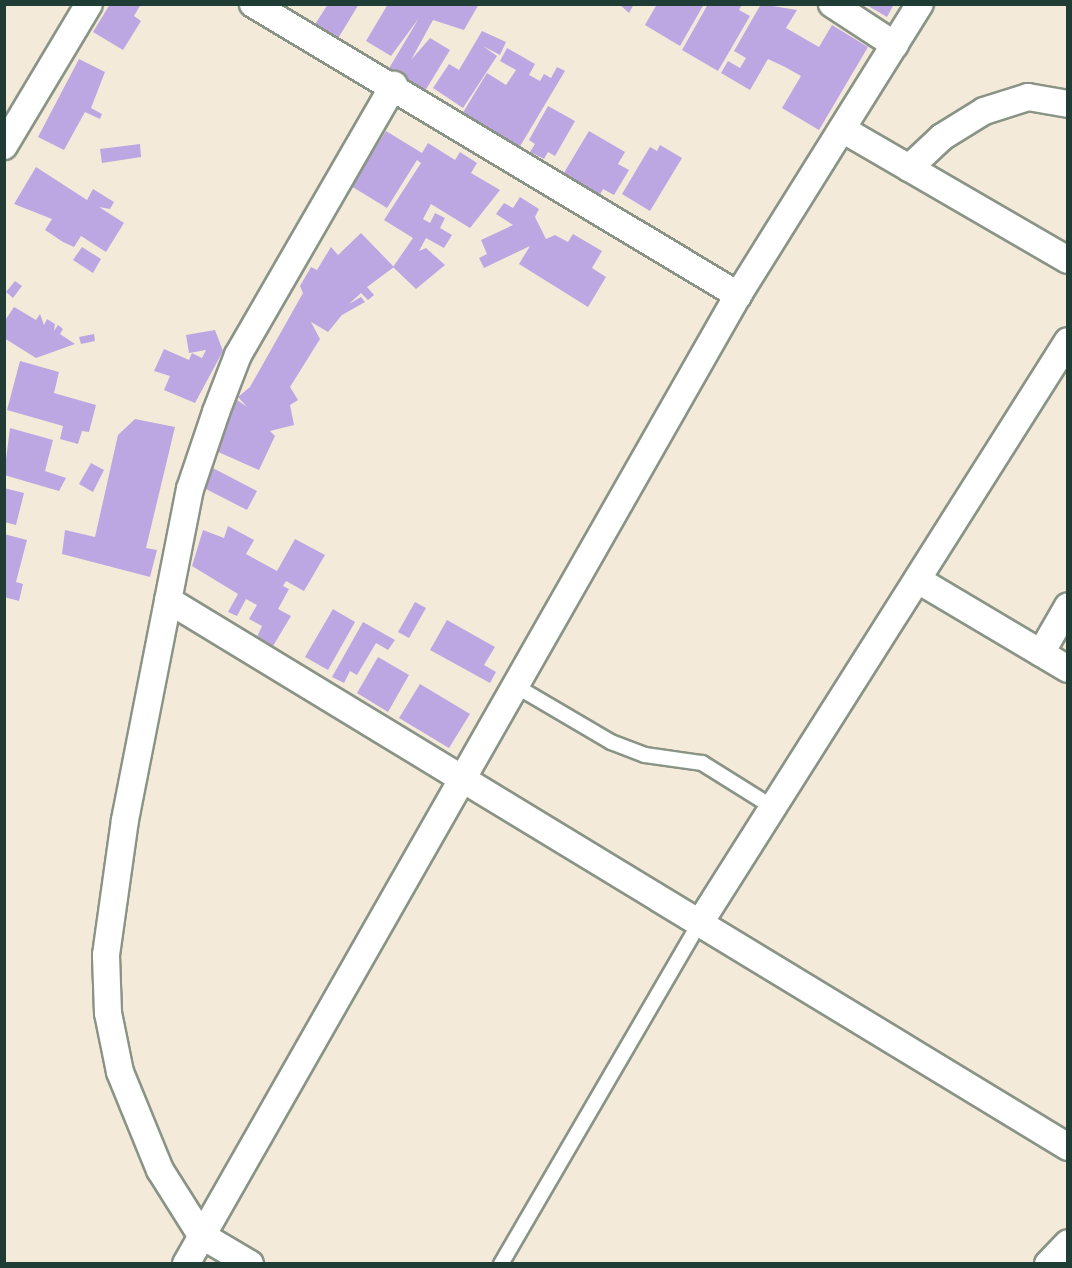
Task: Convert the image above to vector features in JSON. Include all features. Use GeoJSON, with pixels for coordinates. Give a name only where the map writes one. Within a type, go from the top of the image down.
{"type":"FeatureCollection","features":[{"type":"Feature","properties":{"kind":"street"},"geometry":{"type":"LineString","coordinates":[[4,146],[89,4]]}},
{"type":"Feature","properties":{"kind":"street"},"geometry":{"type":"LineString","coordinates":[[253,4],[394,85],[738,295]]}},
{"type":"Feature","properties":{"kind":"street"},"geometry":{"type":"LineString","coordinates":[[832,4],[895,45]]}},
{"type":"Feature","properties":{"kind":"street"},"geometry":{"type":"LineString","coordinates":[[186,1263],[461,777],[738,295],[920,4]]}},
{"type":"Feature","properties":{"kind":"street"},"geometry":{"type":"LineString","coordinates":[[250,1263],[201,1234],[160,1170],[129,1100],[113,1042],[106,984],[125,820],[190,489],[238,355],[394,85]]}},
{"type":"Feature","properties":{"kind":"street"},"geometry":{"type":"LineString","coordinates":[[909,168],[942,136],[984,111],[1028,97],[1068,104]]}},
{"type":"Feature","properties":{"kind":"street"},"geometry":{"type":"LineString","coordinates":[[842,129],[1068,260]]}},
{"type":"Feature","properties":{"kind":"street"},"geometry":{"type":"LineString","coordinates":[[701,921],[1068,341]]}},
{"type":"Feature","properties":{"kind":"street"},"geometry":{"type":"LineString","coordinates":[[918,580],[1068,669]]}},
{"type":"Feature","properties":{"kind":"street"},"geometry":{"type":"LineString","coordinates":[[168,600],[701,921],[1068,1147]]}},
{"type":"Feature","properties":{"kind":"street"},"geometry":{"type":"LineString","coordinates":[[1041,653],[1068,606]]}},
{"type":"Feature","properties":{"kind":"street"},"geometry":{"type":"LineString","coordinates":[[1048,1263],[1068,1243]]}},
{"type":"Feature","properties":{"kind":"lane"},"geometry":{"type":"LineString","coordinates":[[514,685],[611,742],[645,755],[702,763],[774,808]]}},
{"type":"Feature","properties":{"kind":"lane"},"geometry":{"type":"LineString","coordinates":[[501,1263],[701,921]]}},
{"type":"Feature","properties":{"kind":"building"},"geometry":{"type":"Polygon","coordinates":[[[110,4],[141,4],[134,16],[141,21],[123,50],[93,32],[110,4]]]}},
{"type":"Feature","properties":{"kind":"building"},"geometry":{"type":"Polygon","coordinates":[[[328,4],[359,4],[337,40],[314,26],[328,4]]]}},
{"type":"Feature","properties":{"kind":"building"},"geometry":{"type":"Polygon","coordinates":[[[388,4],[479,4],[464,30],[433,20],[411,60],[430,38],[450,50],[425,91],[388,70],[419,18],[391,56],[366,41],[388,4]]]}},
{"type":"Feature","properties":{"kind":"building"},"geometry":{"type":"Polygon","coordinates":[[[619,4],[634,4],[629,13],[619,4]]]}},
{"type":"Feature","properties":{"kind":"building"},"geometry":{"type":"Polygon","coordinates":[[[657,4],[704,4],[680,46],[645,25],[657,4]]]}},
{"type":"Feature","properties":{"kind":"building"},"geometry":{"type":"Polygon","coordinates":[[[708,4],[742,4],[739,10],[750,16],[718,71],[682,50],[708,4]]]}},
{"type":"Feature","properties":{"kind":"building"},"geometry":{"type":"Polygon","coordinates":[[[761,4],[797,10],[786,28],[819,47],[832,25],[868,47],[819,130],[782,108],[801,76],[768,59],[750,90],[721,73],[728,61],[740,68],[746,58],[734,51],[761,4]]]}},
{"type":"Feature","properties":{"kind":"building"},"geometry":{"type":"Polygon","coordinates":[[[865,4],[894,4],[887,17],[865,4]]]}},
{"type":"Feature","properties":{"kind":"building"},"geometry":{"type":"Polygon","coordinates":[[[482,31],[506,42],[500,55],[483,46],[497,56],[463,108],[433,88],[449,64],[459,70],[482,31]]]}},
{"type":"Feature","properties":{"kind":"building"},"geometry":{"type":"Polygon","coordinates":[[[507,48],[535,64],[529,75],[540,81],[544,74],[551,78],[557,67],[565,71],[519,148],[462,114],[487,73],[506,85],[516,70],[500,61],[507,48]]]}},
{"type":"Feature","properties":{"kind":"building"},"geometry":{"type":"Polygon","coordinates":[[[79,59],[105,72],[91,108],[102,114],[100,119],[85,112],[64,150],[38,137],[79,59]]]}},
{"type":"Feature","properties":{"kind":"building"},"geometry":{"type":"Polygon","coordinates":[[[548,106],[575,121],[555,156],[548,152],[544,159],[530,152],[535,144],[529,140],[548,106]]]}},
{"type":"Feature","properties":{"kind":"building"},"geometry":{"type":"Polygon","coordinates":[[[386,131],[422,153],[428,143],[455,160],[460,152],[477,163],[471,173],[500,190],[470,228],[431,204],[423,219],[430,223],[435,213],[445,218],[440,228],[452,235],[444,248],[426,238],[419,251],[426,248],[445,265],[416,289],[393,267],[413,238],[384,220],[421,163],[417,160],[387,208],[351,186],[386,131]]]}},
{"type":"Feature","properties":{"kind":"building"},"geometry":{"type":"Polygon","coordinates":[[[589,131],[625,152],[618,164],[629,170],[614,195],[603,189],[598,198],[562,176],[589,131]]]}},
{"type":"Feature","properties":{"kind":"building"},"geometry":{"type":"Polygon","coordinates":[[[140,144],[141,157],[102,163],[100,149],[140,144]]]}},
{"type":"Feature","properties":{"kind":"building"},"geometry":{"type":"Polygon","coordinates":[[[660,145],[682,158],[650,211],[622,194],[650,147],[657,151],[660,145]]]}},
{"type":"Feature","properties":{"kind":"building"},"geometry":{"type":"Polygon","coordinates":[[[36,167],[87,200],[93,189],[114,202],[110,209],[99,207],[124,223],[106,252],[81,236],[74,247],[63,242],[45,230],[52,219],[14,204],[36,167]]]}},
{"type":"Feature","properties":{"kind":"building"},"geometry":{"type":"Polygon","coordinates":[[[520,197],[539,209],[535,217],[546,239],[555,235],[568,242],[573,234],[602,251],[592,268],[606,277],[588,307],[519,264],[530,246],[484,268],[479,258],[487,254],[481,240],[513,225],[496,214],[504,203],[513,208],[520,197]]]}},
{"type":"Feature","properties":{"kind":"building"},"geometry":{"type":"Polygon","coordinates":[[[361,233],[394,267],[367,287],[374,295],[368,300],[361,293],[349,304],[361,297],[365,302],[342,315],[328,332],[311,322],[320,339],[290,387],[298,400],[290,405],[294,425],[270,431],[275,436],[259,470],[216,451],[233,397],[247,407],[238,397],[250,387],[303,293],[300,286],[311,267],[317,270],[331,247],[338,255],[361,233]]]}},
{"type":"Feature","properties":{"kind":"building"},"geometry":{"type":"Polygon","coordinates":[[[82,247],[101,259],[93,273],[73,260],[82,247]]]}},
{"type":"Feature","properties":{"kind":"building"},"geometry":{"type":"Polygon","coordinates":[[[15,281],[22,286],[13,298],[6,292],[15,281]]]}},
{"type":"Feature","properties":{"kind":"building"},"geometry":{"type":"Polygon","coordinates":[[[14,307],[36,320],[40,314],[44,325],[47,319],[55,324],[54,331],[58,325],[63,329],[60,334],[75,344],[36,358],[4,338],[4,322],[14,307]]]}},
{"type":"Feature","properties":{"kind":"building"},"geometry":{"type":"Polygon","coordinates":[[[215,330],[223,351],[195,403],[164,390],[170,376],[154,371],[164,349],[189,360],[192,353],[202,358],[206,350],[189,353],[186,335],[215,330]]]}},
{"type":"Feature","properties":{"kind":"building"},"geometry":{"type":"Polygon","coordinates":[[[94,334],[95,341],[81,344],[79,337],[94,334]]]}},
{"type":"Feature","properties":{"kind":"building"},"geometry":{"type":"Polygon","coordinates":[[[20,361],[59,372],[54,393],[96,405],[89,432],[82,431],[78,444],[60,439],[63,426],[7,410],[20,361]]]}},
{"type":"Feature","properties":{"kind":"building"},"geometry":{"type":"Polygon","coordinates":[[[135,419],[175,427],[146,548],[157,550],[150,577],[62,554],[65,530],[95,537],[118,435],[135,419]]]}},
{"type":"Feature","properties":{"kind":"building"},"geometry":{"type":"Polygon","coordinates":[[[10,428],[53,440],[45,471],[66,478],[59,491],[4,475],[10,428]]]}},
{"type":"Feature","properties":{"kind":"building"},"geometry":{"type":"Polygon","coordinates":[[[91,463],[104,470],[93,492],[79,484],[91,463]]]}},
{"type":"Feature","properties":{"kind":"building"},"geometry":{"type":"Polygon","coordinates":[[[207,465],[257,491],[247,510],[204,488],[207,465]]]}},
{"type":"Feature","properties":{"kind":"building"},"geometry":{"type":"Polygon","coordinates":[[[4,488],[24,493],[16,525],[4,522],[4,488]]]}},
{"type":"Feature","properties":{"kind":"building"},"geometry":{"type":"Polygon","coordinates":[[[228,526],[254,540],[246,554],[277,571],[295,539],[325,555],[304,591],[286,581],[283,586],[289,589],[278,609],[291,616],[273,646],[257,637],[262,626],[249,619],[257,605],[246,599],[237,616],[228,612],[238,594],[192,566],[203,530],[224,538],[228,526]]]}},
{"type":"Feature","properties":{"kind":"building"},"geometry":{"type":"Polygon","coordinates":[[[4,534],[27,540],[16,582],[23,584],[19,601],[4,597],[4,534]]]}},
{"type":"Feature","properties":{"kind":"building"},"geometry":{"type":"Polygon","coordinates":[[[415,602],[426,608],[409,638],[398,632],[415,602]]]}},
{"type":"Feature","properties":{"kind":"building"},"geometry":{"type":"Polygon","coordinates":[[[333,609],[355,622],[328,670],[305,657],[333,609]]]}},
{"type":"Feature","properties":{"kind":"building"},"geometry":{"type":"Polygon","coordinates":[[[447,620],[495,647],[484,665],[496,672],[490,683],[430,650],[447,620]]]}},
{"type":"Feature","properties":{"kind":"building"},"geometry":{"type":"Polygon","coordinates":[[[363,622],[395,640],[388,650],[376,643],[357,675],[350,671],[344,683],[332,677],[363,622]]]}},
{"type":"Feature","properties":{"kind":"building"},"geometry":{"type":"Polygon","coordinates":[[[378,657],[409,675],[388,712],[357,693],[378,657]]]}},
{"type":"Feature","properties":{"kind":"building"},"geometry":{"type":"Polygon","coordinates":[[[420,684],[470,714],[449,748],[399,718],[420,684]]]}}]}
